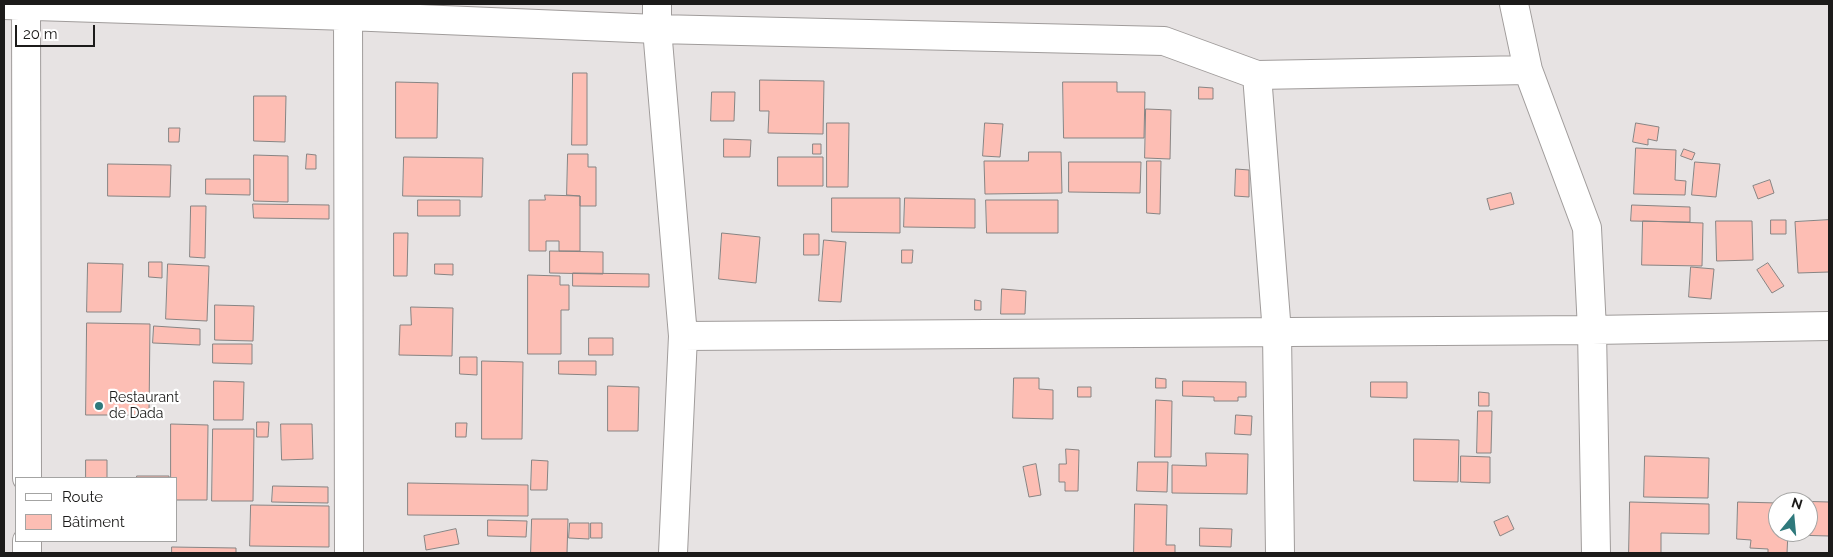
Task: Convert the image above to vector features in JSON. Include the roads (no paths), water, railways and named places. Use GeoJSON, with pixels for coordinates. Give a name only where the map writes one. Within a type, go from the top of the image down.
{"type":"FeatureCollection","features":[{"type":"Feature","properties":{"kind":"street"},"geometry":{"type":"LineString","coordinates":[[1514,4],[1528,70],[1587,228],[1592,330],[1596,553]]}},
{"type":"Feature","properties":{"kind":"street"},"geometry":{"type":"LineString","coordinates":[[27,477],[19,5],[657,16],[1164,41],[1257,75],[1528,70]]}},
{"type":"Feature","properties":{"kind":"street"},"geometry":{"type":"LineString","coordinates":[[348,10],[349,553]]}},
{"type":"Feature","properties":{"kind":"street"},"geometry":{"type":"LineString","coordinates":[[657,16],[683,336],[673,553]]}},
{"type":"Feature","properties":{"kind":"street"},"geometry":{"type":"LineString","coordinates":[[1257,75],[1277,333],[1280,553]]}},
{"type":"Feature","properties":{"kind":"street"},"geometry":{"type":"LineString","coordinates":[[683,336],[1277,333],[1829,326]]}},
{"type":"Feature","properties":{"kind":"place","name":"Restaurant de Dada"},"geometry":{"type":"Point","coordinates":[99,406]}}]}
